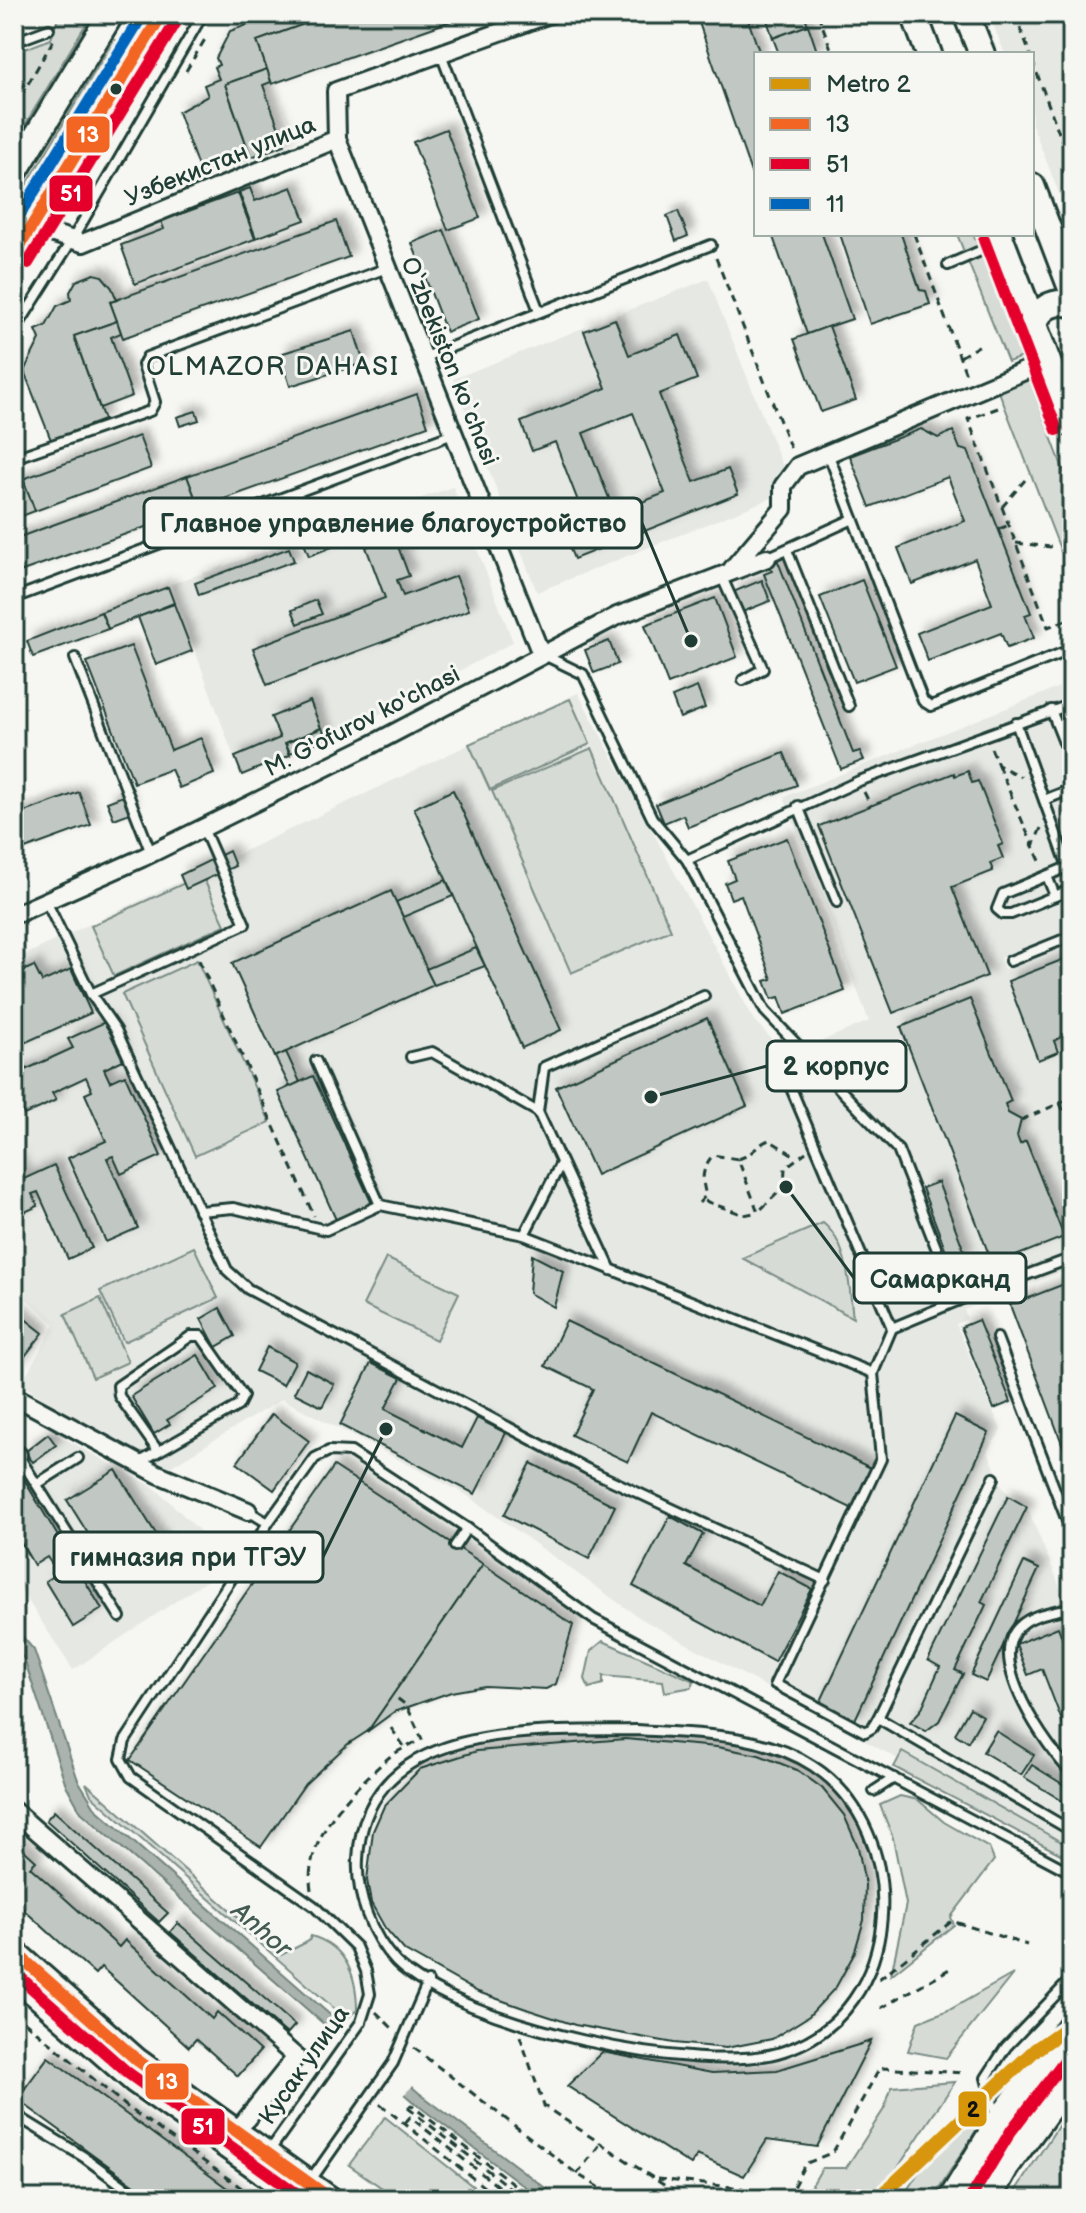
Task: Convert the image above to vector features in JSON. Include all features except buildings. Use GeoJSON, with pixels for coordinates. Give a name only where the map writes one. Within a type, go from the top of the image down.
{"type":"FeatureCollection","features":[{"type":"Feature","properties":{"kind":"main road"},"geometry":{"type":"LineString","coordinates":[[14,173],[111,14]]}},
{"type":"Feature","properties":{"kind":"main road"},"geometry":{"type":"LineString","coordinates":[[14,255],[162,14]]}},
{"type":"Feature","properties":{"kind":"main road"},"geometry":{"type":"LineString","coordinates":[[914,14],[928,52]]}},
{"type":"Feature","properties":{"kind":"main road"},"geometry":{"type":"LineString","coordinates":[[966,14],[981,52]]}},
{"type":"Feature","properties":{"kind":"main road"},"geometry":{"type":"LineString","coordinates":[[1034,191],[1072,291]]}},
{"type":"Feature","properties":{"kind":"main road"},"geometry":{"type":"LineString","coordinates":[[1000,238],[1072,424]]}},
{"type":"Feature","properties":{"kind":"main road"},"geometry":{"type":"LineString","coordinates":[[1034,325],[1045,308],[1058,302],[1072,304]]}},
{"type":"Feature","properties":{"kind":"main road"},"geometry":{"type":"LineString","coordinates":[[14,1951],[137,2060],[267,2154],[315,2194]]}},
{"type":"Feature","properties":{"kind":"main road"},"geometry":{"type":"LineString","coordinates":[[17,1986],[134,2081],[315,2194]]}},
{"type":"Feature","properties":{"kind":"main road"},"geometry":{"type":"LineString","coordinates":[[951,2199],[998,2122],[1072,2024]]}},
{"type":"Feature","properties":{"kind":"main road"},"geometry":{"type":"LineString","coordinates":[[988,2199],[1059,2102],[1072,2077]]}},
{"type":"Feature","properties":{"kind":"street"},"geometry":{"type":"LineString","coordinates":[[440,54],[550,14]]}},
{"type":"Feature","properties":{"kind":"street","name":"O‘zbekiston ko‘chasi"},"geometry":{"type":"LineString","coordinates":[[440,54],[336,91],[337,139],[541,654]]}},
{"type":"Feature","properties":{"kind":"street","name":"Узбекистан улица"},"geometry":{"type":"LineString","coordinates":[[31,227],[83,243],[337,139]]}},
{"type":"Feature","properties":{"kind":"street"},"geometry":{"type":"LineString","coordinates":[[798,466],[1048,361]]}},
{"type":"Feature","properties":{"kind":"street","name":"M. G'ofurov ko'chasi"},"geometry":{"type":"LineString","coordinates":[[726,573],[783,509],[783,486],[798,466]]}},
{"type":"Feature","properties":{"kind":"street","name":"M. G'ofurov ko'chasi"},"geometry":{"type":"LineString","coordinates":[[14,915],[151,853],[369,746],[617,616],[767,558]]}},
{"type":"Feature","properties":{"kind":"street"},"geometry":{"type":"LineString","coordinates":[[14,1396],[138,1463],[248,1511]]}},
{"type":"Feature","properties":{"kind":"street"},"geometry":{"type":"LineString","coordinates":[[14,1811],[296,2057],[236,2132]]}},
{"type":"Feature","properties":{"kind":"lane"},"geometry":{"type":"LineString","coordinates":[[14,332],[72,240],[203,14]]}},
{"type":"Feature","properties":{"kind":"lane"},"geometry":{"type":"LineString","coordinates":[[14,42],[54,31]]}},
{"type":"Feature","properties":{"kind":"lane"},"geometry":{"type":"LineString","coordinates":[[440,54],[539,311]]}},
{"type":"Feature","properties":{"kind":"lane"},"geometry":{"type":"LineString","coordinates":[[948,265],[1000,238]]}},
{"type":"Feature","properties":{"kind":"lane"},"geometry":{"type":"LineString","coordinates":[[423,358],[711,245]]}},
{"type":"Feature","properties":{"kind":"lane"},"geometry":{"type":"LineString","coordinates":[[14,458],[150,411],[155,402],[143,365],[147,357],[387,268]]}},
{"type":"Feature","properties":{"kind":"lane"},"geometry":{"type":"LineString","coordinates":[[14,598],[453,434]]}},
{"type":"Feature","properties":{"kind":"lane"},"geometry":{"type":"LineString","coordinates":[[828,453],[923,701],[931,706],[1072,649]]}},
{"type":"Feature","properties":{"kind":"lane"},"geometry":{"type":"LineString","coordinates":[[767,558],[853,519]]}},
{"type":"Feature","properties":{"kind":"lane"},"geometry":{"type":"LineString","coordinates":[[787,550],[849,706]]}},
{"type":"Feature","properties":{"kind":"lane"},"geometry":{"type":"LineString","coordinates":[[726,573],[763,669],[743,680]]}},
{"type":"Feature","properties":{"kind":"lane"},"geometry":{"type":"LineString","coordinates":[[541,654],[583,674],[652,818],[687,860],[765,1011],[898,1150],[957,1301]]}},
{"type":"Feature","properties":{"kind":"lane"},"geometry":{"type":"LineString","coordinates":[[75,658],[151,853]]}},
{"type":"Feature","properties":{"kind":"lane"},"geometry":{"type":"LineString","coordinates":[[687,860],[798,806],[1072,704]]}},
{"type":"Feature","properties":{"kind":"lane"},"geometry":{"type":"LineString","coordinates":[[1051,710],[1072,763]]}},
{"type":"Feature","properties":{"kind":"lane"},"geometry":{"type":"LineString","coordinates":[[1016,723],[1071,866],[1003,894],[997,909],[1003,914],[1011,914],[1072,889]]}},
{"type":"Feature","properties":{"kind":"lane"},"geometry":{"type":"LineString","coordinates":[[1044,800],[1072,789]]}},
{"type":"Feature","properties":{"kind":"lane"},"geometry":{"type":"LineString","coordinates":[[798,806],[837,902]]}},
{"type":"Feature","properties":{"kind":"lane"},"geometry":{"type":"LineString","coordinates":[[91,994],[245,924],[203,828]]}},
{"type":"Feature","properties":{"kind":"lane"},"geometry":{"type":"LineString","coordinates":[[1047,876],[1055,896]]}},
{"type":"Feature","properties":{"kind":"lane"},"geometry":{"type":"LineString","coordinates":[[46,901],[91,994],[116,1030],[227,1270],[248,1289],[587,1469],[825,1580]]}},
{"type":"Feature","properties":{"kind":"lane"},"geometry":{"type":"LineString","coordinates":[[1010,961],[1072,936]]}},
{"type":"Feature","properties":{"kind":"lane"},"geometry":{"type":"LineString","coordinates":[[611,1270],[538,1112],[544,1067],[704,996]]}},
{"type":"Feature","properties":{"kind":"lane"},"geometry":{"type":"LineString","coordinates":[[411,1057],[432,1052],[538,1112]]}},
{"type":"Feature","properties":{"kind":"lane"},"geometry":{"type":"LineString","coordinates":[[316,1061],[380,1205]]}},
{"type":"Feature","properties":{"kind":"lane"},"geometry":{"type":"LineString","coordinates":[[788,1081],[892,1328]]}},
{"type":"Feature","properties":{"kind":"lane"},"geometry":{"type":"LineString","coordinates":[[524,1235],[561,1163]]}},
{"type":"Feature","properties":{"kind":"lane"},"geometry":{"type":"LineString","coordinates":[[199,1211],[233,1208],[326,1230],[380,1205],[524,1235],[873,1373]]}},
{"type":"Feature","properties":{"kind":"lane"},"geometry":{"type":"LineString","coordinates":[[994,1478],[872,1728],[865,1732],[775,1684],[881,1459],[873,1373],[892,1328],[1072,1258]]}},
{"type":"Feature","properties":{"kind":"lane"},"geometry":{"type":"LineString","coordinates":[[138,1463],[238,1406],[243,1396],[201,1336],[191,1336],[118,1386],[119,1396],[158,1451]]}},
{"type":"Feature","properties":{"kind":"lane"},"geometry":{"type":"LineString","coordinates":[[997,1338],[1072,1534]]}},
{"type":"Feature","properties":{"kind":"lane","name":"Кусак улица"},"geometry":{"type":"LineString","coordinates":[[267,2154],[355,2030],[368,2004],[366,1971],[356,1947],[314,1906],[209,1829],[131,1777],[121,1759],[125,1741],[268,1523],[315,1458],[329,1451],[351,1452],[467,1528],[593,1619],[1072,1873]]}},
{"type":"Feature","properties":{"kind":"lane"},"geometry":{"type":"LineString","coordinates":[[16,1454],[120,1617]]}},
{"type":"Feature","properties":{"kind":"lane"},"geometry":{"type":"LineString","coordinates":[[37,1484],[78,1458]]}},
{"type":"Feature","properties":{"kind":"lane"},"geometry":{"type":"LineString","coordinates":[[248,1511],[268,1523]]}},
{"type":"Feature","properties":{"kind":"lane"},"geometry":{"type":"LineString","coordinates":[[455,1546],[467,1528]]}},
{"type":"Feature","properties":{"kind":"lane"},"geometry":{"type":"LineString","coordinates":[[1072,1607],[1036,1616],[1019,1626],[1009,1644],[1017,1692],[1056,1757],[1072,1773]]}},
{"type":"Feature","properties":{"kind":"lane"},"geometry":{"type":"LineString","coordinates":[[878,1718],[1072,1831]]}},
{"type":"Feature","properties":{"kind":"lane"},"geometry":{"type":"LineString","coordinates":[[636,1730],[732,1737],[773,1746],[814,1766],[840,1791],[862,1817],[876,1851],[884,1884],[881,1927],[869,1974],[828,2030],[784,2052],[738,2059],[585,2041],[503,2020],[428,1982],[396,1962],[363,1906],[357,1874],[359,1845],[380,1791],[398,1769],[426,1753],[456,1744],[564,1731],[636,1730]]}},
{"type":"Feature","properties":{"kind":"lane"},"geometry":{"type":"LineString","coordinates":[[874,1791],[894,1778]]}},
{"type":"Feature","properties":{"kind":"lane"},"geometry":{"type":"LineString","coordinates":[[928,1796],[932,1807]]}},
{"type":"Feature","properties":{"kind":"lane"},"geometry":{"type":"LineString","coordinates":[[998,2122],[986,2078],[1006,2047],[1072,1978]]}},
{"type":"Feature","properties":{"kind":"lane"},"geometry":{"type":"LineString","coordinates":[[315,2194],[393,2063],[428,1982]]}},
{"type":"Feature","properties":{"kind":"lane"},"geometry":{"type":"LineString","coordinates":[[14,2114],[84,2157],[141,2199]]}},
{"type":"Feature","properties":{"kind":"path"},"geometry":{"type":"LineString","coordinates":[[818,14],[832,52]]}},
{"type":"Feature","properties":{"kind":"path"},"geometry":{"type":"LineString","coordinates":[[1015,14],[1029,52]]}},
{"type":"Feature","properties":{"kind":"path"},"geometry":{"type":"LineString","coordinates":[[14,108],[54,31]]}},
{"type":"Feature","properties":{"kind":"path"},"geometry":{"type":"LineString","coordinates":[[1034,65],[1072,168]]}},
{"type":"Feature","properties":{"kind":"path"},"geometry":{"type":"LineString","coordinates":[[915,236],[972,391]]}},
{"type":"Feature","properties":{"kind":"path"},"geometry":{"type":"LineString","coordinates":[[711,245],[798,466]]}},
{"type":"Feature","properties":{"kind":"path"},"geometry":{"type":"LineString","coordinates":[[960,357],[980,345]]}},
{"type":"Feature","properties":{"kind":"path"},"geometry":{"type":"LineString","coordinates":[[998,408],[968,419],[1048,627],[1072,618]]}},
{"type":"Feature","properties":{"kind":"path"},"geometry":{"type":"LineString","coordinates":[[1002,507],[1025,480]]}},
{"type":"Feature","properties":{"kind":"path"},"geometry":{"type":"LineString","coordinates":[[999,529],[1009,525]]}},
{"type":"Feature","properties":{"kind":"path"},"geometry":{"type":"LineString","coordinates":[[1016,543],[1051,547]]}},
{"type":"Feature","properties":{"kind":"path"},"geometry":{"type":"LineString","coordinates":[[985,735],[1047,876]]}},
{"type":"Feature","properties":{"kind":"path"},"geometry":{"type":"LineString","coordinates":[[998,765],[1019,774],[1025,784]]}},
{"type":"Feature","properties":{"kind":"path"},"geometry":{"type":"LineString","coordinates":[[1033,846],[1041,828],[1038,816]]}},
{"type":"Feature","properties":{"kind":"path"},"geometry":{"type":"LineString","coordinates":[[194,949],[319,1228]]}},
{"type":"Feature","properties":{"kind":"path"},"geometry":{"type":"LineString","coordinates":[[1021,1120],[1072,1098]]}},
{"type":"Feature","properties":{"kind":"path"},"geometry":{"type":"LineString","coordinates":[[1060,1103],[1072,1130]]}},
{"type":"Feature","properties":{"kind":"path"},"geometry":{"type":"LineString","coordinates":[[797,1157],[769,1140],[752,1155],[738,1159],[713,1155],[705,1164],[701,1202],[744,1215],[758,1212],[784,1187],[785,1168],[816,1147]]}},
{"type":"Feature","properties":{"kind":"path"},"geometry":{"type":"LineString","coordinates":[[738,1159],[758,1212]]}},
{"type":"Feature","properties":{"kind":"path"},"geometry":{"type":"LineString","coordinates":[[314,1906],[310,1867],[322,1834],[386,1759],[422,1739],[407,1706],[393,1695]]}},
{"type":"Feature","properties":{"kind":"path"},"geometry":{"type":"LineString","coordinates":[[391,1728],[408,1752]]}},
{"type":"Feature","properties":{"kind":"path"},"geometry":{"type":"LineString","coordinates":[[877,1981],[952,1921],[1027,1945]]}},
{"type":"Feature","properties":{"kind":"path"},"geometry":{"type":"LineString","coordinates":[[881,2008],[953,1967]]}},
{"type":"Feature","properties":{"kind":"path"},"geometry":{"type":"LineString","coordinates":[[368,2004],[404,2040],[577,2174],[619,2199]]}},
{"type":"Feature","properties":{"kind":"path"},"geometry":{"type":"LineString","coordinates":[[14,2013],[126,2106],[257,2199]]}},
{"type":"Feature","properties":{"kind":"path"},"geometry":{"type":"LineString","coordinates":[[518,2032],[544,2106],[685,2199]]}},
{"type":"Feature","properties":{"kind":"path"},"geometry":{"type":"LineString","coordinates":[[787,2199],[805,2164],[833,2152],[880,2068],[965,2073]]}},
{"type":"Feature","properties":{"kind":"path"},"geometry":{"type":"LineString","coordinates":[[371,2097],[499,2199]]}},
{"type":"Feature","properties":{"kind":"path"},"geometry":{"type":"LineString","coordinates":[[524,2199],[408,2108],[411,2105],[533,2199]]}},
{"type":"Feature","properties":{"kind":"path"},"geometry":{"type":"LineString","coordinates":[[405,2123],[410,2117],[514,2199]]}},
{"type":"Feature","properties":{"kind":"path"},"geometry":{"type":"LineString","coordinates":[[444,2144],[448,2140]]}},
{"type":"Feature","properties":{"kind":"path"},"geometry":{"type":"LineString","coordinates":[[577,2174],[601,2143]]}},
{"type":"Feature","properties":{"kind":"path"},"geometry":{"type":"LineString","coordinates":[[480,2184],[486,2177]]}},
{"type":"Feature","properties":{"kind":"path"},"geometry":{"type":"LineString","coordinates":[[654,2179],[741,2188],[766,2199]]}},
{"type":"Feature","properties":{"kind":"shaded area"},"geometry":{"type":"Polygon","coordinates":[[[59,14],[92,14],[14,143],[14,53],[51,39],[59,14]]]}},
{"type":"Feature","properties":{"kind":"shaded area"},"geometry":{"type":"Polygon","coordinates":[[[989,14],[1072,14],[1072,227],[1034,129],[1034,52],[1004,52],[989,14]]]}},
{"type":"Feature","properties":{"kind":"shaded area"},"geometry":{"type":"Polygon","coordinates":[[[114,39],[122,44],[14,225],[14,206],[114,39]]]}},
{"type":"Feature","properties":{"kind":"shaded area"},"geometry":{"type":"Polygon","coordinates":[[[958,236],[974,236],[1022,357],[1008,362],[958,236]]]}},
{"type":"Feature","properties":{"kind":"shaded area"},"geometry":{"type":"Polygon","coordinates":[[[708,279],[792,490],[537,592],[453,379],[708,279]]]}},
{"type":"Feature","properties":{"kind":"shaded area"},"geometry":{"type":"Polygon","coordinates":[[[1028,377],[1072,492],[1072,580],[998,389],[1028,377]]]}},
{"type":"Feature","properties":{"kind":"shaded area"},"geometry":{"type":"Polygon","coordinates":[[[453,487],[513,642],[350,730],[241,777],[171,584],[453,487]]]}},
{"type":"Feature","properties":{"kind":"shaded area"},"geometry":{"type":"Polygon","coordinates":[[[1072,682],[1072,929],[1000,958],[1004,969],[1072,941],[1072,1268],[964,1310],[967,1319],[956,1324],[1001,1430],[988,1452],[1004,1490],[1027,1507],[1072,1616],[1072,1848],[902,1752],[898,1759],[640,1618],[465,1494],[282,1399],[168,1468],[84,1425],[21,1384],[55,1324],[14,1288],[14,1275],[19,1268],[14,1262],[14,960],[578,693],[754,1020],[787,1056],[869,1021],[784,797],[1072,682]]]}},
{"type":"Feature","properties":{"kind":"shaded area"},"geometry":{"type":"Polygon","coordinates":[[[570,699],[590,744],[490,790],[469,744],[570,699]]]}},
{"type":"Feature","properties":{"kind":"shaded area"},"geometry":{"type":"Polygon","coordinates":[[[592,748],[671,930],[571,973],[492,791],[592,748]]]}},
{"type":"Feature","properties":{"kind":"shaded area"},"geometry":{"type":"Polygon","coordinates":[[[202,875],[225,925],[114,976],[91,926],[202,875]]]}},
{"type":"Feature","properties":{"kind":"shaded area"},"geometry":{"type":"Polygon","coordinates":[[[197,960],[270,1122],[195,1156],[122,994],[197,960]]]}},
{"type":"Feature","properties":{"kind":"shaded area"},"geometry":{"type":"Polygon","coordinates":[[[823,1223],[832,1232],[843,1254],[853,1318],[742,1258],[823,1223]]]}},
{"type":"Feature","properties":{"kind":"shaded area"},"geometry":{"type":"Polygon","coordinates":[[[194,1247],[218,1298],[124,1342],[100,1291],[194,1247]]]}},
{"type":"Feature","properties":{"kind":"shaded area"},"geometry":{"type":"Polygon","coordinates":[[[386,1258],[459,1293],[436,1340],[363,1305],[386,1258]]]}},
{"type":"Feature","properties":{"kind":"shaded area"},"geometry":{"type":"Polygon","coordinates":[[[100,1298],[128,1362],[93,1378],[65,1314],[100,1298]]]}},
{"type":"Feature","properties":{"kind":"shaded area"},"geometry":{"type":"Polygon","coordinates":[[[50,1431],[155,1488],[233,1563],[73,1670],[14,1579],[14,1458],[50,1431]]]}},
{"type":"Feature","properties":{"kind":"shaded area","name":"Anhor"},"geometry":{"type":"Polygon","coordinates":[[[14,1627],[34,1650],[78,1780],[96,1809],[419,2093],[560,2199],[541,2199],[412,2101],[81,1812],[66,1785],[24,1659],[14,1647],[14,1627]]]}},
{"type":"Feature","properties":{"kind":"shaded area"},"geometry":{"type":"Polygon","coordinates":[[[603,1641],[694,1681],[692,1687],[665,1692],[663,1681],[603,1676],[603,1684],[589,1688],[585,1679],[591,1651],[603,1641]]]}},
{"type":"Feature","properties":{"kind":"shaded area"},"geometry":{"type":"Polygon","coordinates":[[[902,1752],[1072,1848],[1072,1860],[894,1767],[902,1752]]]}},
{"type":"Feature","properties":{"kind":"shaded area"},"geometry":{"type":"Polygon","coordinates":[[[86,1783],[281,1955],[309,1941],[311,1936],[333,1947],[352,1974],[357,2010],[346,2019],[91,1795],[86,1783]]]}},
{"type":"Feature","properties":{"kind":"shaded area"},"geometry":{"type":"Polygon","coordinates":[[[900,1796],[918,1800],[944,1822],[989,1848],[994,1860],[951,1917],[954,1925],[891,1975],[906,1904],[893,1838],[880,1805],[900,1796]]]}},
{"type":"Feature","properties":{"kind":"shaded area"},"geometry":{"type":"Polygon","coordinates":[[[1013,1974],[946,2058],[908,2051],[918,2022],[951,2009],[1013,1974]]]}},
{"type":"Feature","properties":{"kind":"shaded area"},"geometry":{"type":"Polygon","coordinates":[[[955,2082],[893,2175],[882,2199],[804,2199],[822,2168],[846,2168],[884,2109],[892,2087],[955,2082]]]}},
{"type":"Feature","properties":{"kind":"shaded area"},"geometry":{"type":"Polygon","coordinates":[[[974,2090],[985,2117],[932,2199],[901,2199],[974,2090]]]}},
{"type":"Feature","properties":{"kind":"shaded area"},"geometry":{"type":"Polygon","coordinates":[[[1072,2105],[1072,2194],[1066,2192],[1064,2199],[1010,2199],[1072,2105]]]}},
{"type":"Feature","properties":{"kind":"shaded area"},"geometry":{"type":"Polygon","coordinates":[[[385,2117],[489,2199],[398,2199],[349,2165],[385,2117]]]}},
{"type":"Feature","properties":{"kind":"pier"},"geometry":{"type":"Polygon","coordinates":[[[343,2023],[415,2084],[401,2097],[331,2037],[343,2023]]]}},
{"type":"Feature","properties":{"kind":"metro line","name":"2"},"geometry":{"type":"LineString","coordinates":[[878,2199],[1035,2050],[1072,2024]]}},
{"type":"Feature","properties":{"kind":"transit line","name":"11"},"geometry":{"type":"LineString","coordinates":[[14,224],[143,14]]}},
{"type":"Feature","properties":{"kind":"transit line","name":"13"},"geometry":{"type":"LineString","coordinates":[[14,255],[162,14]]}},
{"type":"Feature","properties":{"kind":"transit line","name":"51"},"geometry":{"type":"LineString","coordinates":[[28,263],[176,22]]}},
{"type":"Feature","properties":{"kind":"transit line","name":"51"},"geometry":{"type":"LineString","coordinates":[[984,240],[1057,430]]}},
{"type":"Feature","properties":{"kind":"transit line","name":"13"},"geometry":{"type":"LineString","coordinates":[[14,1951],[137,2060],[331,2199]]}},
{"type":"Feature","properties":{"kind":"transit line","name":"51"},"geometry":{"type":"LineString","coordinates":[[14,1972],[128,2073],[304,2199]]}},
{"type":"Feature","properties":{"kind":"transit line","name":"51"},"geometry":{"type":"LineString","coordinates":[[970,2199],[1011,2131],[1072,2051]]}},
{"type":"Feature","properties":{"kind":"place","name":"Главное управление благоустройство"},"geometry":{"type":"Point","coordinates":[691,641]}},
{"type":"Feature","properties":{"kind":"place","name":"2 корпус"},"geometry":{"type":"Point","coordinates":[651,1097]}},
{"type":"Feature","properties":{"kind":"place","name":"Самарканд"},"geometry":{"type":"Point","coordinates":[786,1187]}},
{"type":"Feature","properties":{"kind":"place","name":"гимназия при ТГЭУ"},"geometry":{"type":"Point","coordinates":[386,1429]}},
{"type":"Feature","properties":{"kind":"district","name":"OLMAZOR DAHASI"},"geometry":{"type":"Point","coordinates":[273,366]}}]}
